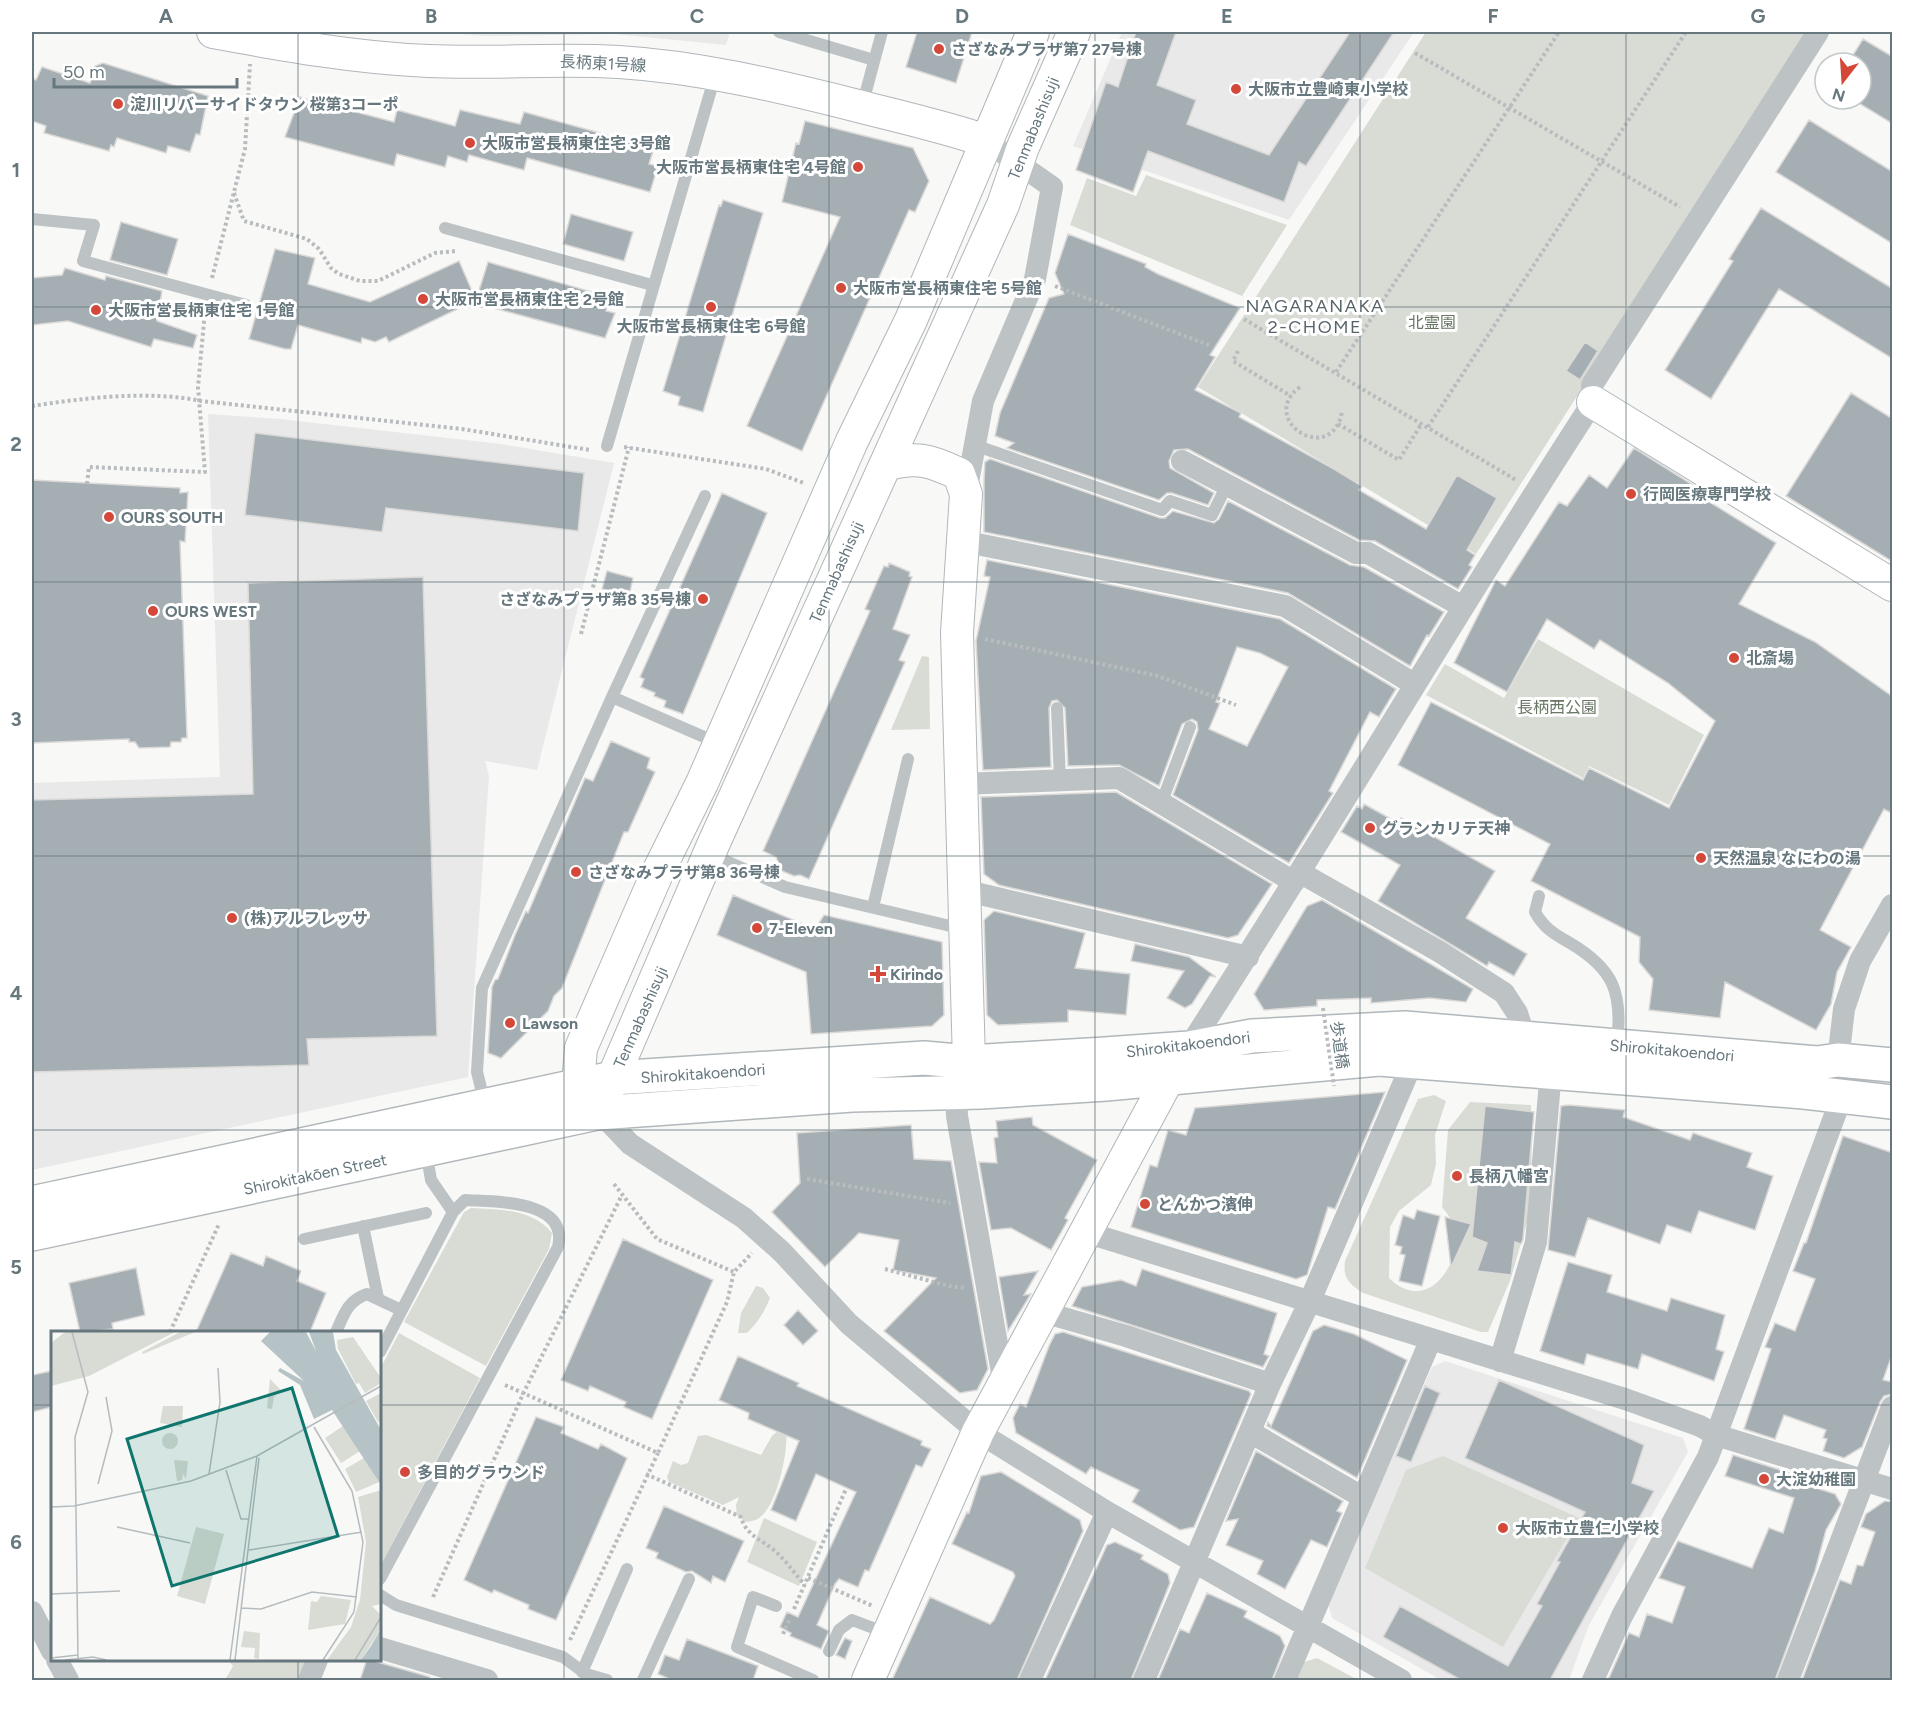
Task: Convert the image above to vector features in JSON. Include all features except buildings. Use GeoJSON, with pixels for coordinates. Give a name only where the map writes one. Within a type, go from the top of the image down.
{"type":"FeatureCollection","features":[{"type":"Feature","properties":{"kind":"main road","name":"Shirokitakoendori"},"geometry":{"type":"LineString","coordinates":[[485,1106],[613,1078],[924,1058],[969,1062],[1189,1047],[1252,1036],[1405,1028],[1817,1063],[1838,1060],[1893,1065]]}},
{"type":"Feature","properties":{"kind":"main road","name":"Shirokitakoendori"},"geometry":{"type":"LineString","coordinates":[[597,1113],[852,1095],[956,1092],[1168,1079],[1251,1069],[1379,1059],[1551,1071],[1893,1101]]}},
{"type":"Feature","properties":{"kind":"main road","name":"Shirokitakōen Street"},"geometry":{"type":"LineString","coordinates":[[32,1203],[485,1106]]}},
{"type":"Feature","properties":{"kind":"main road","name":"Shirokitakōen Street"},"geometry":{"type":"LineString","coordinates":[[32,1234],[597,1113]]}},
{"type":"Feature","properties":{"kind":"street","name":"長柄東1号線"},"geometry":{"type":"LineString","coordinates":[[213,32],[318,51],[381,58],[470,63],[620,62],[716,73],[862,107],[986,141]]}},
{"type":"Feature","properties":{"kind":"street"},"geometry":{"type":"LineString","coordinates":[[1033,32],[911,320],[852,441],[720,744],[656,876],[581,1048],[578,1084],[597,1113],[630,1144],[744,1218],[849,1324],[978,1432],[1107,1512],[1306,1628],[1401,1680]]}},
{"type":"Feature","properties":{"kind":"street","name":"Tenmabashisuji"},"geometry":{"type":"LineString","coordinates":[[597,1113],[710,854],[998,216],[1074,32]]}},
{"type":"Feature","properties":{"kind":"street"},"geometry":{"type":"LineString","coordinates":[[868,1680],[884,1621],[978,1432],[1168,1079],[1298,878],[1414,684],[1593,402],[1592,385],[1818,32]]}},
{"type":"Feature","properties":{"kind":"street"},"geometry":{"type":"LineString","coordinates":[[986,141],[1052,187],[1035,279],[983,401],[966,494],[957,633],[969,1062],[956,1092],[1004,1384]]}},
{"type":"Feature","properties":{"kind":"street"},"geometry":{"type":"LineString","coordinates":[[1593,402],[1893,585]]}},
{"type":"Feature","properties":{"kind":"street"},"geometry":{"type":"LineString","coordinates":[[885,465],[906,459],[926,460],[959,474],[966,494]]}},
{"type":"Feature","properties":{"kind":"street"},"geometry":{"type":"LineString","coordinates":[[1182,461],[1356,553],[1368,553],[1463,607]]}},
{"type":"Feature","properties":{"kind":"street"},"geometry":{"type":"LineString","coordinates":[[962,541],[1285,606],[1414,684]]}},
{"type":"Feature","properties":{"kind":"street"},"geometry":{"type":"LineString","coordinates":[[961,784],[1119,778],[1161,804],[1440,952],[1504,993],[1517,1013],[1525,1038]]}},
{"type":"Feature","properties":{"kind":"street"},"geometry":{"type":"LineString","coordinates":[[963,890],[1248,957]]}},
{"type":"Feature","properties":{"kind":"street"},"geometry":{"type":"LineString","coordinates":[[1838,1060],[1844,1009],[1860,961],[1893,905]]}},
{"type":"Feature","properties":{"kind":"street"},"geometry":{"type":"LineString","coordinates":[[641,1014],[637,1055],[643,1064],[653,1071],[673,1075]]}},
{"type":"Feature","properties":{"kind":"street"},"geometry":{"type":"LineString","coordinates":[[1144,1680],[1270,1384],[1309,1303],[1413,1061]]}},
{"type":"Feature","properties":{"kind":"street"},"geometry":{"type":"LineString","coordinates":[[1500,1361],[1536,1242],[1551,1071]]}},
{"type":"Feature","properties":{"kind":"street"},"geometry":{"type":"LineString","coordinates":[[1593,1680],[1622,1616],[1708,1457],[1842,1096]]}},
{"type":"Feature","properties":{"kind":"street"},"geometry":{"type":"LineString","coordinates":[[1085,1232],[1625,1399],[1700,1426],[1716,1435],[1893,1489]]}},
{"type":"Feature","properties":{"kind":"street"},"geometry":{"type":"LineString","coordinates":[[1043,1312],[1126,1336],[1270,1384]]}},
{"type":"Feature","properties":{"kind":"street"},"geometry":{"type":"LineString","coordinates":[[1285,1680],[1431,1340]]}},
{"type":"Feature","properties":{"kind":"street"},"geometry":{"type":"LineString","coordinates":[[1788,1680],[1893,1407]]}},
{"type":"Feature","properties":{"kind":"street"},"geometry":{"type":"LineString","coordinates":[[1250,1432],[1362,1497]]}},
{"type":"Feature","properties":{"kind":"street"},"geometry":{"type":"LineString","coordinates":[[1030,1680],[1107,1512]]}},
{"type":"Feature","properties":{"kind":"street"},"geometry":{"type":"LineString","coordinates":[[32,1612],[51,1649]]}},
{"type":"Feature","properties":{"kind":"street"},"geometry":{"type":"LineString","coordinates":[[381,1648],[487,1680]]}},
{"type":"Feature","properties":{"kind":"street"},"geometry":{"type":"LineString","coordinates":[[58,1661],[68,1680]]}},
{"type":"Feature","properties":{"kind":"street"},"geometry":{"type":"LineString","coordinates":[[309,1680],[316,1661]]}},
{"type":"Feature","properties":{"kind":"lane"},"geometry":{"type":"LineString","coordinates":[[779,32],[874,60]]}},
{"type":"Feature","properties":{"kind":"lane"},"geometry":{"type":"LineString","coordinates":[[862,107],[882,32]]}},
{"type":"Feature","properties":{"kind":"lane"},"geometry":{"type":"LineString","coordinates":[[607,446],[652,285],[716,73]]}},
{"type":"Feature","properties":{"kind":"lane"},"geometry":{"type":"LineString","coordinates":[[32,219],[94,225],[83,261],[246,305]]}},
{"type":"Feature","properties":{"kind":"lane"},"geometry":{"type":"LineString","coordinates":[[445,228],[652,285]]}},
{"type":"Feature","properties":{"kind":"lane"},"geometry":{"type":"LineString","coordinates":[[974,445],[1162,510],[1170,501],[1212,515],[1227,485]]}},
{"type":"Feature","properties":{"kind":"lane"},"geometry":{"type":"LineString","coordinates":[[485,1106],[477,1072],[482,988],[705,496]]}},
{"type":"Feature","properties":{"kind":"lane"},"geometry":{"type":"LineString","coordinates":[[612,697],[720,744]]}},
{"type":"Feature","properties":{"kind":"lane"},"geometry":{"type":"LineString","coordinates":[[1057,708],[1060,780]]}},
{"type":"Feature","properties":{"kind":"lane"},"geometry":{"type":"LineString","coordinates":[[1161,804],[1190,727]]}},
{"type":"Feature","properties":{"kind":"lane"},"geometry":{"type":"LineString","coordinates":[[873,907],[908,759]]}},
{"type":"Feature","properties":{"kind":"lane"},"geometry":{"type":"LineString","coordinates":[[710,854],[785,887],[964,929]]}},
{"type":"Feature","properties":{"kind":"lane"},"geometry":{"type":"LineString","coordinates":[[1539,896],[1535,912],[1541,924],[1553,934],[1591,956],[1604,967],[1613,983],[1619,1000],[1617,1045]]}},
{"type":"Feature","properties":{"kind":"lane"},"geometry":{"type":"LineString","coordinates":[[426,1150],[431,1180],[453,1212]]}},
{"type":"Feature","properties":{"kind":"lane"},"geometry":{"type":"LineString","coordinates":[[381,1350],[453,1212],[465,1200],[524,1203],[547,1215],[556,1224],[560,1237],[558,1246],[381,1577]]}},
{"type":"Feature","properties":{"kind":"lane"},"geometry":{"type":"LineString","coordinates":[[304,1239],[426,1213]]}},
{"type":"Feature","properties":{"kind":"lane"},"geometry":{"type":"LineString","coordinates":[[363,1226],[378,1298]]}},
{"type":"Feature","properties":{"kind":"lane"},"geometry":{"type":"LineString","coordinates":[[336,1331],[352,1300],[367,1294],[401,1310]]}},
{"type":"Feature","properties":{"kind":"lane"},"geometry":{"type":"LineString","coordinates":[[582,1672],[627,1569]]}},
{"type":"Feature","properties":{"kind":"lane"},"geometry":{"type":"LineString","coordinates":[[643,1680],[689,1579]]}},
{"type":"Feature","properties":{"kind":"lane"},"geometry":{"type":"LineString","coordinates":[[381,1595],[396,1605],[562,1658],[582,1672],[607,1680]]}},
{"type":"Feature","properties":{"kind":"lane"},"geometry":{"type":"LineString","coordinates":[[776,1606],[753,1597],[737,1647],[813,1680]]}},
{"type":"Feature","properties":{"kind":"lane"},"geometry":{"type":"LineString","coordinates":[[829,1651],[839,1630],[852,1620],[884,1621]]}},
{"type":"Feature","properties":{"kind":"path"},"geometry":{"type":"LineString","coordinates":[[1336,372],[1507,108],[1559,32]]}},
{"type":"Feature","properties":{"kind":"path"},"geometry":{"type":"LineString","coordinates":[[1428,427],[1686,32]]}},
{"type":"Feature","properties":{"kind":"path"},"geometry":{"type":"LineString","coordinates":[[1416,53],[1698,218]]}},
{"type":"Feature","properties":{"kind":"path"},"geometry":{"type":"LineString","coordinates":[[87,484],[89,467],[205,472],[199,360],[208,294],[245,149],[250,61]]}},
{"type":"Feature","properties":{"kind":"path"},"geometry":{"type":"LineString","coordinates":[[234,193],[244,221],[307,239],[314,243],[331,268],[339,274],[360,281],[378,281],[435,253],[458,250]]}},
{"type":"Feature","properties":{"kind":"path"},"geometry":{"type":"LineString","coordinates":[[1035,279],[1211,346]]}},
{"type":"Feature","properties":{"kind":"path"},"geometry":{"type":"LineString","coordinates":[[1244,319],[1535,491]]}},
{"type":"Feature","properties":{"kind":"path"},"geometry":{"type":"LineString","coordinates":[[1238,351],[1233,361],[1291,396]]}},
{"type":"Feature","properties":{"kind":"path"},"geometry":{"type":"LineString","coordinates":[[1300,387],[1291,396],[1287,410],[1291,425],[1303,435],[1311,437],[1327,435],[1338,424],[1342,412]]}},
{"type":"Feature","properties":{"kind":"path"},"geometry":{"type":"LineString","coordinates":[[32,406],[77,399],[179,396],[201,401],[462,429],[595,450],[607,446],[629,447],[766,469],[805,483]]}},
{"type":"Feature","properties":{"kind":"path"},"geometry":{"type":"LineString","coordinates":[[1338,424],[1399,460],[1422,423]]}},
{"type":"Feature","properties":{"kind":"path"},"geometry":{"type":"LineString","coordinates":[[581,634],[629,447]]}},
{"type":"Feature","properties":{"kind":"path"},"geometry":{"type":"LineString","coordinates":[[957,633],[1158,676],[1236,705]]}},
{"type":"Feature","properties":{"kind":"path","name":"歩道橋"},"geometry":{"type":"LineString","coordinates":[[1323,1008],[1334,1086]]}},
{"type":"Feature","properties":{"kind":"path"},"geometry":{"type":"LineString","coordinates":[[807,1179],[974,1208]]}},
{"type":"Feature","properties":{"kind":"path"},"geometry":{"type":"LineString","coordinates":[[614,1184],[657,1239],[734,1272]]}},
{"type":"Feature","properties":{"kind":"path"},"geometry":{"type":"LineString","coordinates":[[425,1615],[523,1394],[622,1195]]}},
{"type":"Feature","properties":{"kind":"path"},"geometry":{"type":"LineString","coordinates":[[170,1331],[222,1217]]}},
{"type":"Feature","properties":{"kind":"path"},"geometry":{"type":"LineString","coordinates":[[562,1658],[727,1302],[734,1272],[766,1238]]}},
{"type":"Feature","properties":{"kind":"path"},"geometry":{"type":"LineString","coordinates":[[885,1269],[949,1286],[987,1289]]}},
{"type":"Feature","properties":{"kind":"path"},"geometry":{"type":"LineString","coordinates":[[488,1376],[523,1394],[658,1453]]}},
{"type":"Feature","properties":{"kind":"path"},"geometry":{"type":"LineString","coordinates":[[646,1474],[741,1517],[744,1527],[750,1534],[777,1553],[805,1585]]}},
{"type":"Feature","properties":{"kind":"path"},"geometry":{"type":"LineString","coordinates":[[783,1634],[846,1489]]}},
{"type":"Feature","properties":{"kind":"path"},"geometry":{"type":"LineString","coordinates":[[808,1578],[884,1621]]}},
{"type":"Feature","properties":{"kind":"shaded area"},"geometry":{"type":"Polygon","coordinates":[[[430,32],[730,32],[726,45],[614,34],[487,36],[430,32]]]}},
{"type":"Feature","properties":{"kind":"shaded area","name":"大阪市立豊崎東小学校"},"geometry":{"type":"Polygon","coordinates":[[[1122,32],[1414,32],[1289,220],[1073,146],[1122,32]]]}},
{"type":"Feature","properties":{"kind":"shaded area"},"geometry":{"type":"Polygon","coordinates":[[[208,414],[280,419],[501,444],[614,463],[537,770],[485,761],[489,776],[468,1077],[32,1170],[32,783],[220,777],[208,414]]]}},
{"type":"Feature","properties":{"kind":"shaded area","name":"大阪市立豊仁小学校"},"geometry":{"type":"Polygon","coordinates":[[[1445,1361],[1683,1438],[1688,1452],[1589,1625],[1569,1680],[1441,1680],[1332,1618],[1328,1603],[1432,1367],[1445,1361]]]}},
{"type":"Feature","properties":{"kind":"green space","name":"北霊園"},"geometry":{"type":"Polygon","coordinates":[[[1426,32],[1810,32],[1476,554],[1198,387],[1426,32]]]}},
{"type":"Feature","properties":{"kind":"green space"},"geometry":{"type":"Polygon","coordinates":[[[1146,175],[1287,225],[1242,296],[1070,225],[1087,178],[1136,196],[1146,175]]]}},
{"type":"Feature","properties":{"kind":"green space","name":"長柄西公園"},"geometry":{"type":"Polygon","coordinates":[[[1538,639],[1704,735],[1669,805],[1589,766],[1583,778],[1426,695],[1445,664],[1504,698],[1538,639]]]}},
{"type":"Feature","properties":{"kind":"green space"},"geometry":{"type":"Polygon","coordinates":[[[922,656],[929,657],[930,729],[891,730],[922,656]]]}},
{"type":"Feature","properties":{"kind":"green space","name":"長柄八幡宮"},"geometry":{"type":"Polygon","coordinates":[[[1434,1095],[1446,1101],[1435,1135],[1436,1164],[1431,1185],[1399,1211],[1390,1227],[1389,1278],[1401,1287],[1413,1291],[1424,1290],[1434,1285],[1442,1277],[1454,1254],[1456,1231],[1442,1207],[1448,1130],[1470,1102],[1531,1105],[1532,1205],[1510,1281],[1488,1332],[1481,1332],[1363,1293],[1350,1283],[1345,1272],[1345,1261],[1418,1099],[1434,1095]]]}},
{"type":"Feature","properties":{"kind":"green space"},"geometry":{"type":"Polygon","coordinates":[[[471,1208],[504,1210],[525,1215],[544,1225],[552,1233],[549,1249],[486,1366],[404,1322],[464,1212],[471,1208]]]}},
{"type":"Feature","properties":{"kind":"green space"},"geometry":{"type":"Polygon","coordinates":[[[756,1286],[763,1288],[770,1298],[751,1329],[747,1333],[738,1333],[741,1313],[756,1286]]]}},
{"type":"Feature","properties":{"kind":"green space","name":"多目的グラウンド"},"geometry":{"type":"Polygon","coordinates":[[[399,1333],[480,1378],[381,1564],[381,1367],[399,1333]]]}},
{"type":"Feature","properties":{"kind":"green space"},"geometry":{"type":"Polygon","coordinates":[[[779,1430],[786,1430],[784,1463],[771,1502],[756,1520],[746,1522],[737,1516],[736,1505],[739,1497],[723,1505],[669,1482],[667,1477],[673,1461],[681,1465],[688,1463],[698,1436],[706,1435],[761,1455],[772,1436],[779,1430]]]}},
{"type":"Feature","properties":{"kind":"green space"},"geometry":{"type":"Polygon","coordinates":[[[1443,1456],[1579,1518],[1503,1647],[1365,1568],[1406,1470],[1443,1456]]]}},
{"type":"Feature","properties":{"kind":"green space"},"geometry":{"type":"Polygon","coordinates":[[[764,1518],[817,1542],[799,1586],[747,1562],[764,1518]]]}},
{"type":"Feature","properties":{"kind":"green space"},"geometry":{"type":"Polygon","coordinates":[[[1317,1658],[1358,1680],[1297,1680],[1304,1662],[1317,1658]]]}},
{"type":"Feature","properties":{"kind":"green space"},"geometry":{"type":"Polygon","coordinates":[[[229,1661],[305,1661],[298,1680],[225,1680],[233,1666],[229,1661]]]}},
{"type":"Feature","properties":{"kind":"place","name":"さざなみプラザ第7 27号棟"},"geometry":{"type":"Point","coordinates":[939,49]}},
{"type":"Feature","properties":{"kind":"place","name":"大阪市立豊崎東小学校"},"geometry":{"type":"Point","coordinates":[1236,89]}},
{"type":"Feature","properties":{"kind":"place","name":"淀川リバーサイドタウン 桜第3コーポ"},"geometry":{"type":"Point","coordinates":[118,104]}},
{"type":"Feature","properties":{"kind":"place","name":"大阪市営長柄東住宅 3号館"},"geometry":{"type":"Point","coordinates":[470,143]}},
{"type":"Feature","properties":{"kind":"place","name":"大阪市営長柄東住宅 4号館"},"geometry":{"type":"Point","coordinates":[858,167]}},
{"type":"Feature","properties":{"kind":"place","name":"大阪市営長柄東住宅 5号館"},"geometry":{"type":"Point","coordinates":[841,288]}},
{"type":"Feature","properties":{"kind":"place","name":"大阪市営長柄東住宅 2号館"},"geometry":{"type":"Point","coordinates":[423,299]}},
{"type":"Feature","properties":{"kind":"place","name":"大阪市営長柄東住宅 6号館"},"geometry":{"type":"Point","coordinates":[711,307]}},
{"type":"Feature","properties":{"kind":"place","name":"大阪市営長柄東住宅 1号館"},"geometry":{"type":"Point","coordinates":[96,310]}},
{"type":"Feature","properties":{"kind":"place","name":"行岡医療専門学校"},"geometry":{"type":"Point","coordinates":[1631,494]}},
{"type":"Feature","properties":{"kind":"place","name":"OURS SOUTH"},"geometry":{"type":"Point","coordinates":[109,517]}},
{"type":"Feature","properties":{"kind":"place","name":"さざなみプラザ第8 35号棟"},"geometry":{"type":"Point","coordinates":[703,599]}},
{"type":"Feature","properties":{"kind":"place","name":"OURS WEST"},"geometry":{"type":"Point","coordinates":[153,611]}},
{"type":"Feature","properties":{"kind":"place","name":"北斎場"},"geometry":{"type":"Point","coordinates":[1734,658]}},
{"type":"Feature","properties":{"kind":"place","name":"グランカリテ天神"},"geometry":{"type":"Point","coordinates":[1370,828]}},
{"type":"Feature","properties":{"kind":"place","name":"天然温泉 なにわの湯"},"geometry":{"type":"Point","coordinates":[1701,858]}},
{"type":"Feature","properties":{"kind":"place","name":"さざなみプラザ第8 36号棟"},"geometry":{"type":"Point","coordinates":[576,872]}},
{"type":"Feature","properties":{"kind":"place","name":"(株)アルフレッサ"},"geometry":{"type":"Point","coordinates":[232,918]}},
{"type":"Feature","properties":{"kind":"place","name":"7-Eleven"},"geometry":{"type":"Point","coordinates":[757,928]}},
{"type":"Feature","properties":{"kind":"place","name":"Kirindo"},"geometry":{"type":"Point","coordinates":[878,974]}},
{"type":"Feature","properties":{"kind":"place","name":"Lawson"},"geometry":{"type":"Point","coordinates":[510,1023]}},
{"type":"Feature","properties":{"kind":"place","name":"長柄八幡宮"},"geometry":{"type":"Point","coordinates":[1457,1176]}},
{"type":"Feature","properties":{"kind":"place","name":"とんかつ濱伸"},"geometry":{"type":"Point","coordinates":[1145,1204]}},
{"type":"Feature","properties":{"kind":"place","name":"多目的グラウンド"},"geometry":{"type":"Point","coordinates":[405,1472]}},
{"type":"Feature","properties":{"kind":"place","name":"大淀幼稚園"},"geometry":{"type":"Point","coordinates":[1764,1479]}},
{"type":"Feature","properties":{"kind":"place","name":"大阪市立豊仁小学校"},"geometry":{"type":"Point","coordinates":[1503,1528]}},
{"type":"Feature","properties":{"kind":"district","name":"NAGARANAKA 2-CHOME"},"geometry":{"type":"Point","coordinates":[1315,316]}}]}
